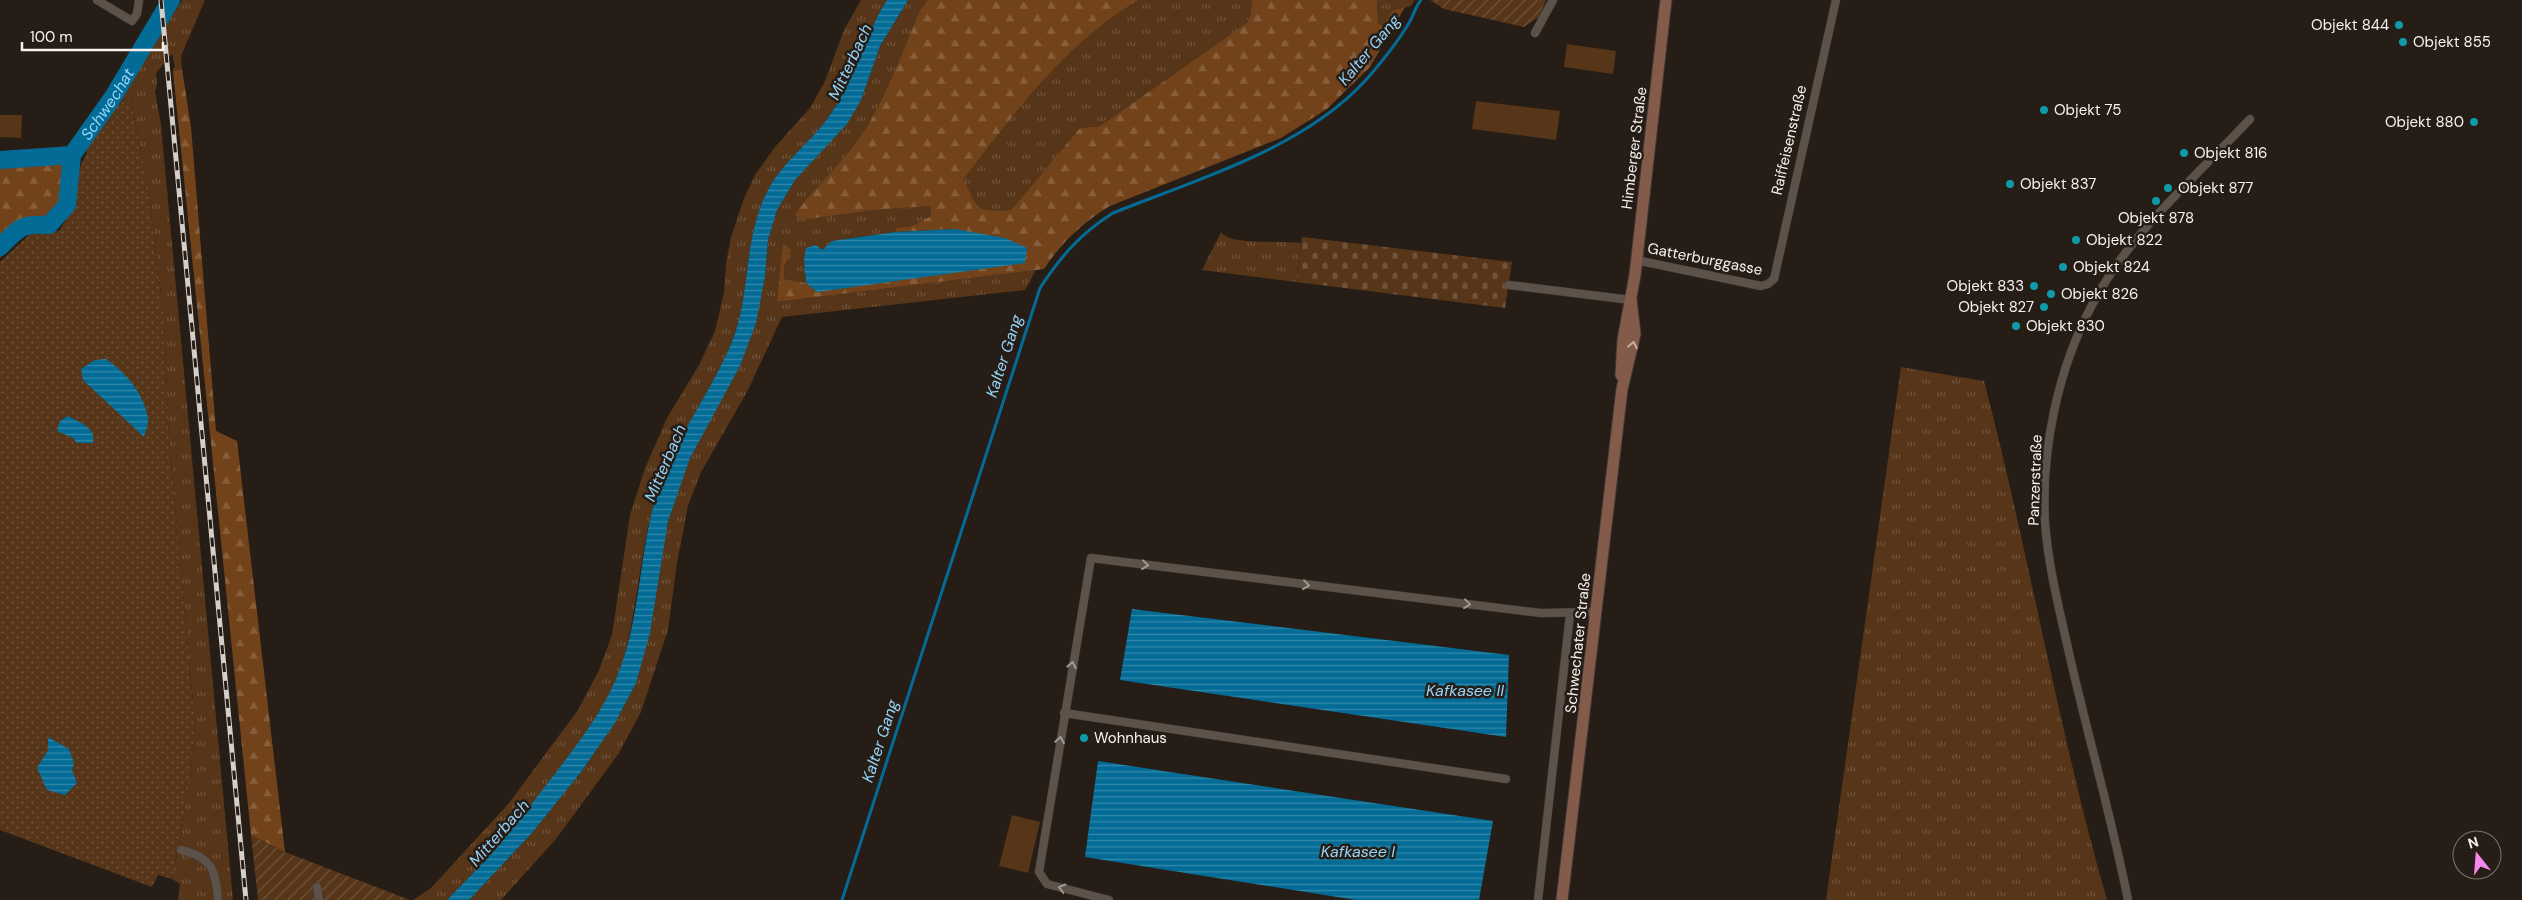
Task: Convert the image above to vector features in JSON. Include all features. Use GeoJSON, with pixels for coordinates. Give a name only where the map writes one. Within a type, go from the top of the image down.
{"type":"FeatureCollection","features":[{"type":"Feature","properties":{"kind":"main road","name":"Himberger Straße"},"geometry":{"type":"LineString","coordinates":[[1631,300],[1666,0]]}},
{"type":"Feature","properties":{"kind":"main road","name":"Schwechater Straße"},"geometry":{"type":"LineString","coordinates":[[1562,900],[1622,389],[1635,334],[1631,300]]}},
{"type":"Feature","properties":{"kind":"street"},"geometry":{"type":"LineString","coordinates":[[97,0],[132,22],[137,14],[139,0]]}},
{"type":"Feature","properties":{"kind":"street"},"geometry":{"type":"LineString","coordinates":[[1535,33],[1553,0]]}},
{"type":"Feature","properties":{"kind":"street"},"geometry":{"type":"LineString","coordinates":[[1830,0],[1836,0]]}},
{"type":"Feature","properties":{"kind":"street","name":"Raiffeisenstraße"},"geometry":{"type":"LineString","coordinates":[[1768,284],[1774,278],[1836,0]]}},
{"type":"Feature","properties":{"kind":"street","name":"Panzerstraße"},"geometry":{"type":"LineString","coordinates":[[2128,900],[2119,852],[2091,745],[2050,567],[2045,521],[2045,482],[2050,433],[2055,408],[2074,347],[2092,305],[2119,262],[2170,200],[2250,119]]}},
{"type":"Feature","properties":{"kind":"street","name":"Gatterburggasse"},"geometry":{"type":"LineString","coordinates":[[1636,260],[1761,286],[1768,284]]}},
{"type":"Feature","properties":{"kind":"street"},"geometry":{"type":"LineString","coordinates":[[1509,285],[1631,300]]}},
{"type":"Feature","properties":{"kind":"street"},"geometry":{"type":"LineString","coordinates":[[1109,900],[1047,884],[1039,872],[1091,558],[1541,613],[1570,614],[1596,612]]}},
{"type":"Feature","properties":{"kind":"street"},"geometry":{"type":"LineString","coordinates":[[1538,900],[1570,614]]}},
{"type":"Feature","properties":{"kind":"street"},"geometry":{"type":"LineString","coordinates":[[1064,713],[1506,779]]}},
{"type":"Feature","properties":{"kind":"street"},"geometry":{"type":"LineString","coordinates":[[181,850],[193,853],[208,862],[216,881],[218,900]]}},
{"type":"Feature","properties":{"kind":"street"},"geometry":{"type":"LineString","coordinates":[[318,887],[319,900]]}},
{"type":"Feature","properties":{"kind":"green space"},"geometry":{"type":"Polygon","coordinates":[[[182,0],[205,0],[181,56],[182,69],[173,71],[175,67],[172,54],[156,73],[157,85],[155,92],[161,125],[233,900],[178,900],[180,884],[172,879],[190,779],[195,725],[169,439],[164,320],[148,186],[130,96],[114,106],[182,0]]]}},
{"type":"Feature","properties":{"kind":"green space"},"geometry":{"type":"Polygon","coordinates":[[[861,0],[887,0],[871,29],[852,76],[836,105],[819,129],[779,173],[766,194],[754,230],[743,303],[733,339],[717,374],[679,441],[655,498],[649,521],[629,638],[612,690],[579,743],[503,841],[479,867],[447,900],[413,900],[431,888],[509,803],[578,710],[599,670],[612,635],[630,515],[645,468],[667,418],[699,365],[715,331],[724,293],[726,263],[731,237],[744,198],[755,175],[775,147],[810,108],[825,81],[844,30],[861,0]]]}},
{"type":"Feature","properties":{"kind":"green space"},"geometry":{"type":"Polygon","coordinates":[[[908,0],[928,0],[920,10],[876,111],[860,137],[796,214],[931,206],[931,216],[912,226],[897,228],[895,232],[833,241],[804,260],[806,283],[784,279],[784,267],[792,250],[783,245],[778,302],[1036,270],[1025,290],[782,317],[747,392],[701,472],[688,506],[677,563],[668,630],[641,712],[619,753],[556,839],[501,900],[469,900],[532,833],[581,772],[615,723],[636,683],[668,521],[678,486],[765,276],[768,240],[777,210],[795,180],[861,100],[880,46],[908,0]]]}},
{"type":"Feature","properties":{"kind":"green space"},"geometry":{"type":"Polygon","coordinates":[[[928,0],[1139,0],[1112,18],[1065,58],[1022,105],[964,179],[972,197],[980,207],[1000,211],[1011,210],[1080,128],[1100,126],[1250,21],[1252,0],[1377,0],[1378,23],[1383,26],[1392,11],[1405,7],[1370,67],[1327,109],[1281,138],[1110,206],[1073,234],[1044,269],[777,302],[783,244],[792,250],[784,267],[784,279],[806,283],[817,292],[955,229],[895,232],[896,228],[912,226],[931,216],[931,206],[871,210],[801,220],[795,214],[868,125],[889,83],[920,10],[928,0]]]}},
{"type":"Feature","properties":{"kind":"green space"},"geometry":{"type":"Polygon","coordinates":[[[1139,0],[1252,0],[1251,21],[1100,126],[1080,128],[1011,210],[991,210],[980,207],[972,197],[964,179],[983,154],[1022,105],[1065,58],[1112,18],[1139,0]]]}},
{"type":"Feature","properties":{"kind":"green space"},"geometry":{"type":"Polygon","coordinates":[[[1377,0],[1415,0],[1411,6],[1392,11],[1383,26],[1378,23],[1377,0]]]}},
{"type":"Feature","properties":{"kind":"green space"},"geometry":{"type":"Polygon","coordinates":[[[1430,0],[1546,0],[1539,17],[1524,27],[1444,9],[1430,0]]]}},
{"type":"Feature","properties":{"kind":"green space"},"geometry":{"type":"Polygon","coordinates":[[[1567,44],[1616,51],[1613,74],[1564,67],[1567,44]]]}},
{"type":"Feature","properties":{"kind":"green space"},"geometry":{"type":"Polygon","coordinates":[[[182,69],[191,127],[216,431],[237,441],[285,852],[251,835],[173,71],[182,69]]]}},
{"type":"Feature","properties":{"kind":"green space"},"geometry":{"type":"Polygon","coordinates":[[[130,96],[148,186],[164,320],[169,439],[195,725],[190,779],[172,879],[158,875],[152,887],[0,830],[0,262],[31,233],[59,231],[76,204],[78,172],[87,152],[83,148],[86,143],[94,139],[112,109],[130,96]]]}},
{"type":"Feature","properties":{"kind":"green space"},"geometry":{"type":"Polygon","coordinates":[[[1476,101],[1560,111],[1556,140],[1472,129],[1476,101]]]}},
{"type":"Feature","properties":{"kind":"green space"},"geometry":{"type":"Polygon","coordinates":[[[0,115],[22,115],[21,138],[0,137],[0,115]]]}},
{"type":"Feature","properties":{"kind":"green space"},"geometry":{"type":"Polygon","coordinates":[[[66,159],[65,205],[47,229],[27,231],[0,258],[0,162],[66,159]]]}},
{"type":"Feature","properties":{"kind":"green space"},"geometry":{"type":"Polygon","coordinates":[[[1221,232],[1234,239],[1245,241],[1301,243],[1296,282],[1202,270],[1221,232]]]}},
{"type":"Feature","properties":{"kind":"green space"},"geometry":{"type":"Polygon","coordinates":[[[1302,237],[1512,262],[1505,308],[1296,282],[1302,237]]]}},
{"type":"Feature","properties":{"kind":"green space"},"geometry":{"type":"Polygon","coordinates":[[[1901,367],[1984,381],[2073,771],[2107,900],[1826,900],[1901,367]]]}},
{"type":"Feature","properties":{"kind":"green space"},"geometry":{"type":"Polygon","coordinates":[[[1012,815],[1040,822],[1028,873],[999,866],[1012,815]]]}},
{"type":"Feature","properties":{"kind":"green space"},"geometry":{"type":"Polygon","coordinates":[[[251,835],[285,852],[410,900],[258,900],[251,835]]]}},
{"type":"Feature","properties":{"kind":"water"},"geometry":{"type":"Polygon","coordinates":[[[887,0],[908,0],[880,46],[861,100],[847,124],[795,180],[777,210],[768,240],[765,276],[756,323],[740,366],[690,458],[668,521],[650,633],[636,683],[615,723],[581,772],[532,833],[469,900],[447,900],[503,841],[585,734],[609,695],[628,643],[655,499],[671,458],[717,374],[733,339],[743,303],[754,230],[766,194],[786,164],[819,129],[836,105],[852,76],[871,29],[887,0]]]}},
{"type":"Feature","properties":{"kind":"water"},"geometry":{"type":"Polygon","coordinates":[[[955,229],[1005,238],[1027,248],[1025,263],[817,292],[806,283],[804,260],[806,248],[816,245],[822,250],[832,241],[895,232],[955,229]]]}},
{"type":"Feature","properties":{"kind":"water"},"geometry":{"type":"Polygon","coordinates":[[[106,359],[127,377],[142,400],[148,420],[144,437],[83,380],[81,369],[95,360],[106,359]]]}},
{"type":"Feature","properties":{"kind":"water"},"geometry":{"type":"Polygon","coordinates":[[[68,416],[90,429],[94,438],[93,443],[77,443],[73,438],[57,431],[60,421],[68,416]]]}},
{"type":"Feature","properties":{"kind":"water","name":"Kafkasee II"},"geometry":{"type":"Polygon","coordinates":[[[1132,609],[1509,655],[1506,737],[1120,680],[1132,609]]]}},
{"type":"Feature","properties":{"kind":"water"},"geometry":{"type":"Polygon","coordinates":[[[48,737],[69,749],[74,763],[72,770],[77,783],[65,795],[47,790],[37,768],[48,750],[48,737]]]}},
{"type":"Feature","properties":{"kind":"water","name":"Kafkasee I"},"geometry":{"type":"Polygon","coordinates":[[[1098,761],[1493,821],[1479,900],[1356,900],[1085,857],[1098,761]]]}},
{"type":"Feature","properties":{"kind":"waterway","name":"Schwechat"},"geometry":{"type":"LineString","coordinates":[[0,247],[21,228],[32,225],[49,225],[67,205],[72,155],[113,97],[171,0]]}},
{"type":"Feature","properties":{"kind":"waterway","name":"Kalter Gang"},"geometry":{"type":"LineString","coordinates":[[842,900],[1040,288],[1072,246],[1113,213],[1247,160],[1311,126],[1340,105],[1365,81],[1388,53],[1409,23],[1421,0]]}},
{"type":"Feature","properties":{"kind":"waterway","name":"Schwechat"},"geometry":{"type":"LineString","coordinates":[[0,160],[72,155]]}},
{"type":"Feature","properties":{"kind":"railway"},"geometry":{"type":"LineString","coordinates":[[161,0],[246,900]]}},
{"type":"Feature","properties":{"kind":"place","name":"Objekt 844"},"geometry":{"type":"Point","coordinates":[2399,25]}},
{"type":"Feature","properties":{"kind":"place","name":"Objekt 855"},"geometry":{"type":"Point","coordinates":[2403,42]}},
{"type":"Feature","properties":{"kind":"place","name":"Objekt 75"},"geometry":{"type":"Point","coordinates":[2044,110]}},
{"type":"Feature","properties":{"kind":"place","name":"Objekt 880"},"geometry":{"type":"Point","coordinates":[2474,122]}},
{"type":"Feature","properties":{"kind":"place","name":"Objekt 816"},"geometry":{"type":"Point","coordinates":[2184,153]}},
{"type":"Feature","properties":{"kind":"place","name":"Objekt 837"},"geometry":{"type":"Point","coordinates":[2010,184]}},
{"type":"Feature","properties":{"kind":"place","name":"Objekt 877"},"geometry":{"type":"Point","coordinates":[2168,188]}},
{"type":"Feature","properties":{"kind":"place","name":"Objekt 878"},"geometry":{"type":"Point","coordinates":[2156,201]}},
{"type":"Feature","properties":{"kind":"place","name":"Objekt 822"},"geometry":{"type":"Point","coordinates":[2076,240]}},
{"type":"Feature","properties":{"kind":"place","name":"Objekt 824"},"geometry":{"type":"Point","coordinates":[2063,267]}},
{"type":"Feature","properties":{"kind":"place","name":"Objekt 833"},"geometry":{"type":"Point","coordinates":[2034,286]}},
{"type":"Feature","properties":{"kind":"place","name":"Objekt 826"},"geometry":{"type":"Point","coordinates":[2051,294]}},
{"type":"Feature","properties":{"kind":"place","name":"Objekt 827"},"geometry":{"type":"Point","coordinates":[2044,307]}},
{"type":"Feature","properties":{"kind":"place","name":"Objekt 830"},"geometry":{"type":"Point","coordinates":[2016,326]}},
{"type":"Feature","properties":{"kind":"place","name":"Wohnhaus"},"geometry":{"type":"Point","coordinates":[1084,738]}},
{"type":"Feature","properties":{"kind":"water label","name":"Mitterbach"},"geometry":{"type":"Point","coordinates":[850,62]}},
{"type":"Feature","properties":{"kind":"water label","name":"Mitterbach"},"geometry":{"type":"Point","coordinates":[665,463]}},
{"type":"Feature","properties":{"kind":"water label","name":"Mitterbach"},"geometry":{"type":"Point","coordinates":[499,833]}}]}
